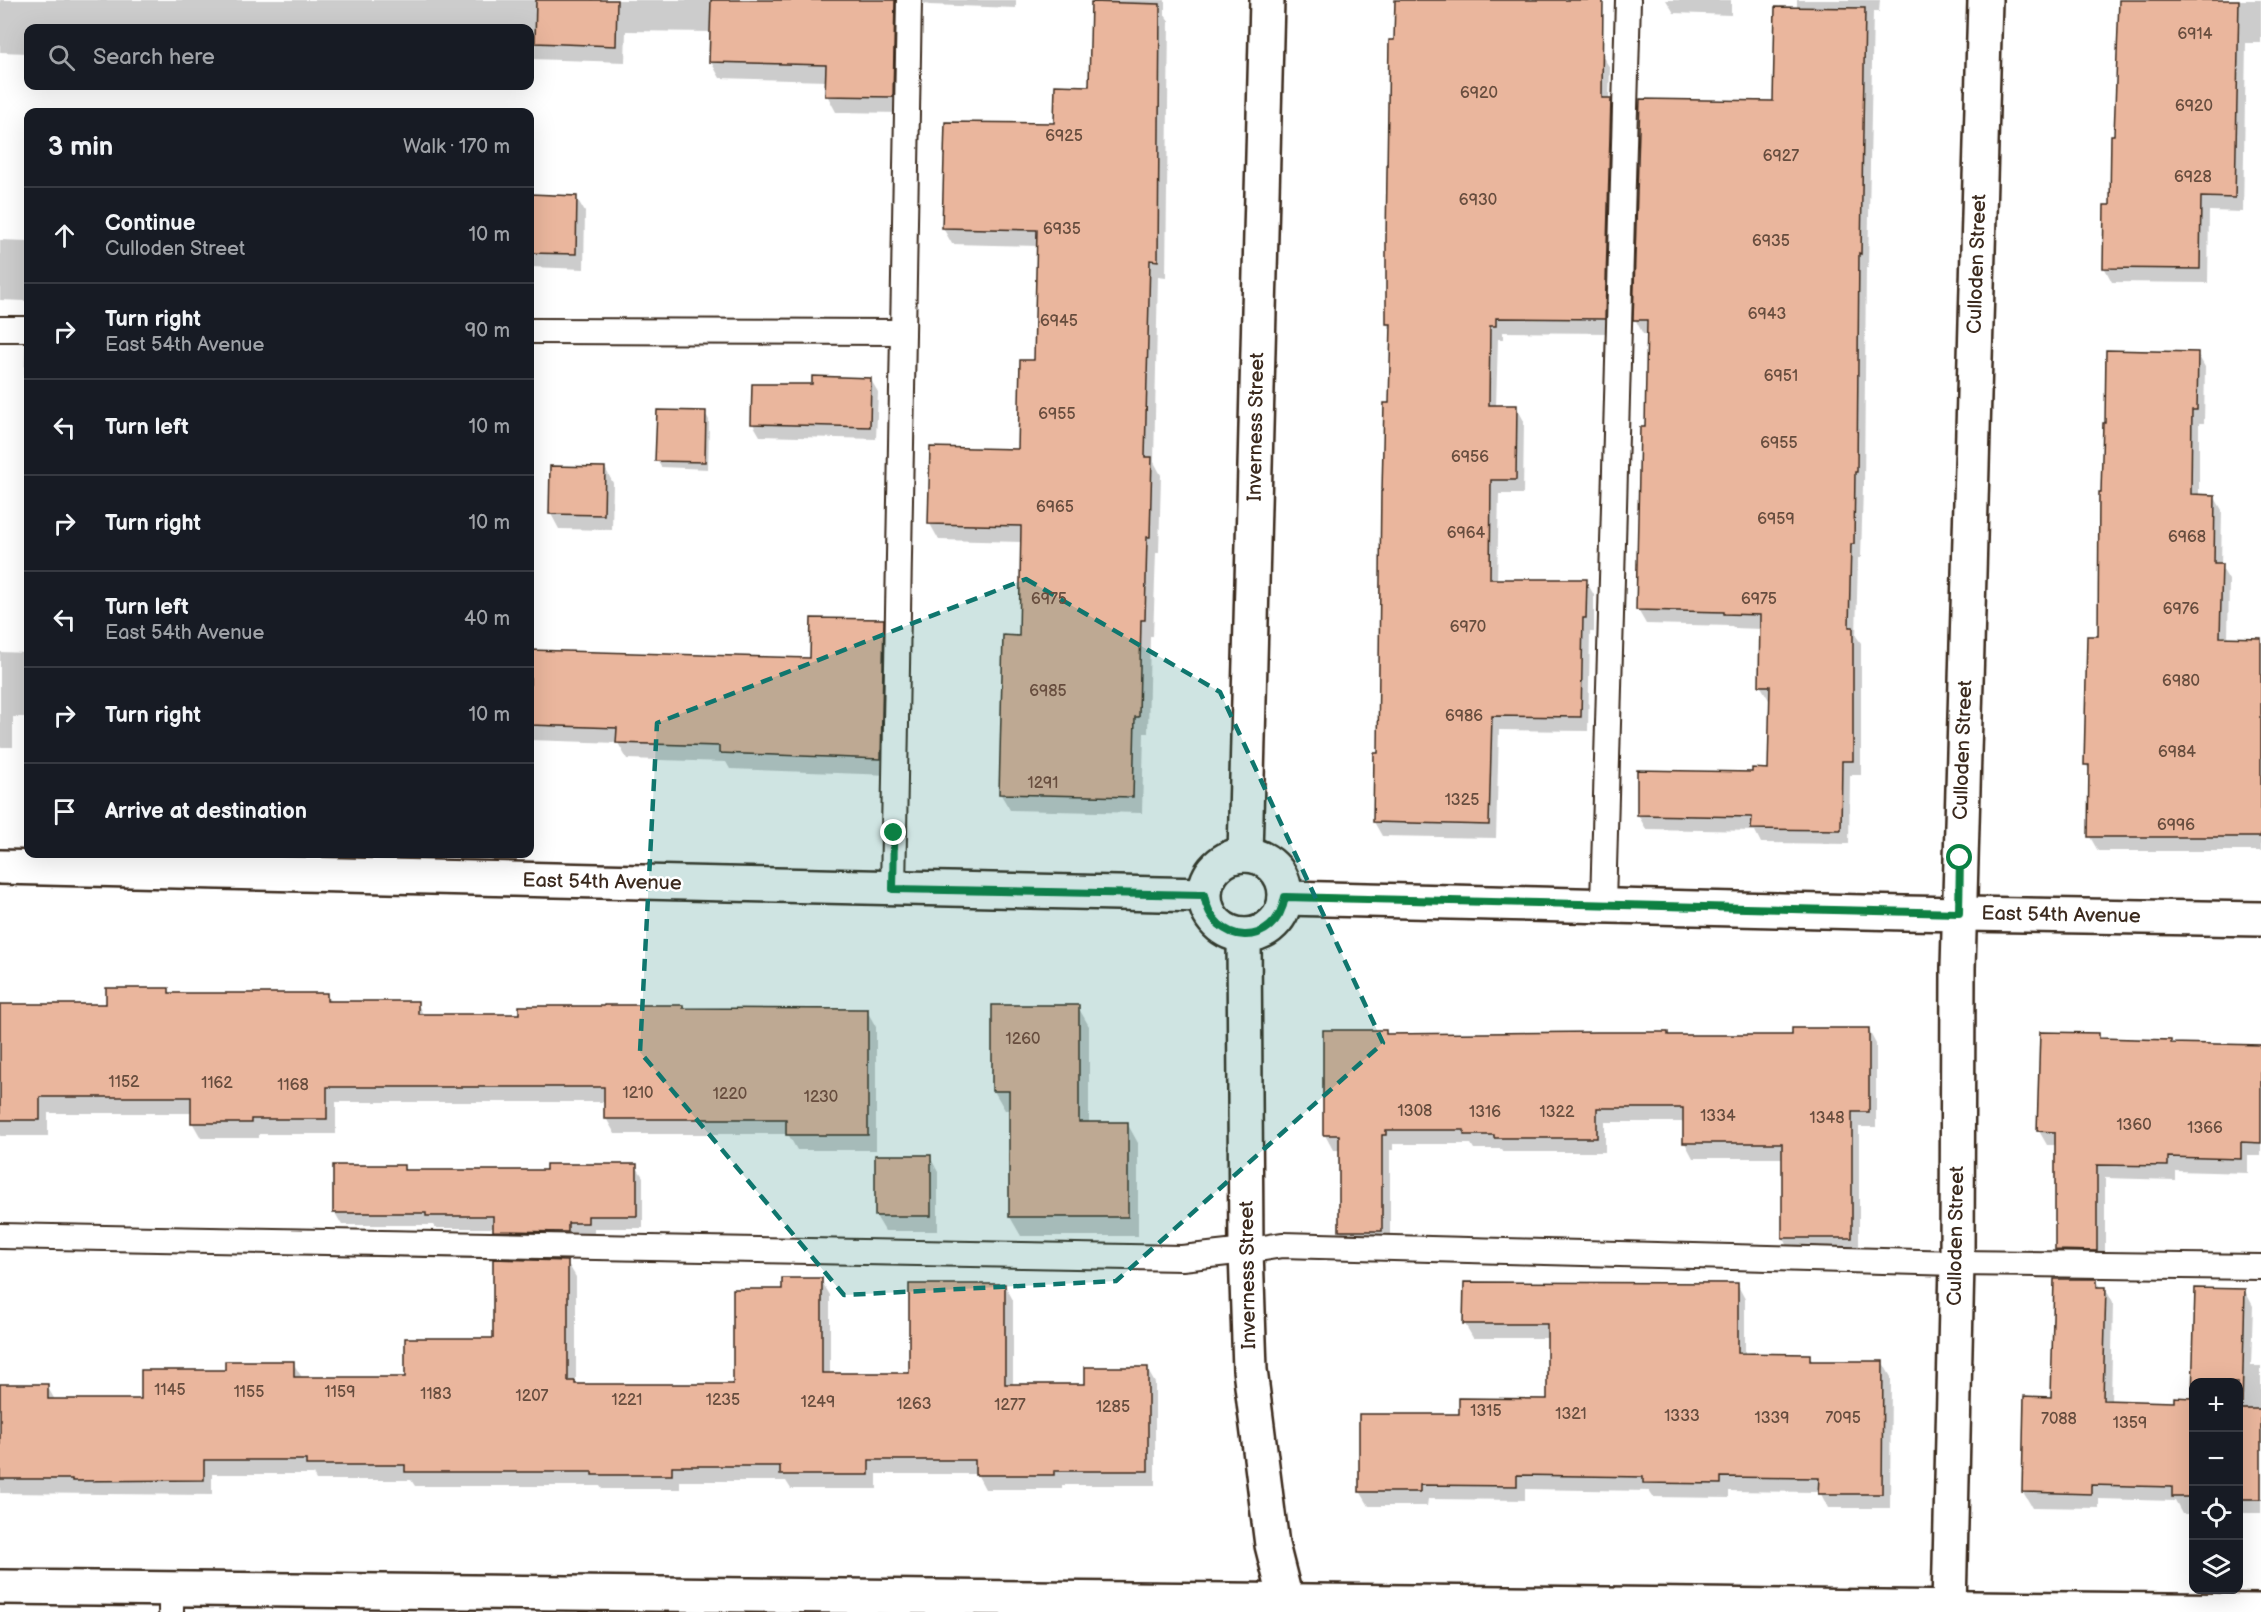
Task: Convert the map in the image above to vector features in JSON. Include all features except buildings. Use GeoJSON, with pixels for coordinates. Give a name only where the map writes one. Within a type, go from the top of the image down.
{"type":"FeatureCollection","features":[{"type":"Feature","properties":{"kind":"street","name":"Inverness Street"},"geometry":{"type":"LineString","coordinates":[[1245,855],[1267,0]]}},
{"type":"Feature","properties":{"kind":"street","name":"Culloden Street"},"geometry":{"type":"LineString","coordinates":[[1949,1608],[1957,1263],[1959,913],[1985,0]]}},
{"type":"Feature","properties":{"kind":"street"},"geometry":{"type":"LineString","coordinates":[[1245,855],[1258,857],[1269,863],[1279,873],[1284,885],[1285,897],[1283,909],[1268,928],[1244,935],[1227,930],[1212,919],[1206,908],[1204,895],[1206,883],[1212,871],[1232,857],[1245,855]]}},
{"type":"Feature","properties":{"kind":"street","name":"East 54th Avenue"},"geometry":{"type":"LineString","coordinates":[[0,867],[1204,895]]}},
{"type":"Feature","properties":{"kind":"street","name":"East 54th Avenue"},"geometry":{"type":"LineString","coordinates":[[1285,897],[2261,919]]}},
{"type":"Feature","properties":{"kind":"street","name":"Inverness Street"},"geometry":{"type":"LineString","coordinates":[[1244,935],[1246,1251],[1250,1370],[1272,1545],[1287,1606]]}},
{"type":"Feature","properties":{"kind":"street"},"geometry":{"type":"LineString","coordinates":[[0,1587],[171,1600],[2261,1611]]}},
{"type":"Feature","properties":{"kind":"lane"},"geometry":{"type":"LineString","coordinates":[[893,889],[909,0]]}},
{"type":"Feature","properties":{"kind":"lane"},"geometry":{"type":"LineString","coordinates":[[1603,904],[1628,0]]}},
{"type":"Feature","properties":{"kind":"lane"},"geometry":{"type":"LineString","coordinates":[[0,329],[24,329]]}},
{"type":"Feature","properties":{"kind":"lane"},"geometry":{"type":"LineString","coordinates":[[534,331],[903,332]]}},
{"type":"Feature","properties":{"kind":"lane"},"geometry":{"type":"LineString","coordinates":[[0,1236],[1182,1258],[1282,1245],[1957,1263],[2261,1267]]}},
{"type":"Feature","properties":{"kind":"highlighted area"},"geometry":{"type":"Polygon","coordinates":[[[1026,579],[1220,692],[1383,1043],[1116,1281],[844,1295],[640,1052],[657,723],[1026,579]]]}},
{"type":"Feature","properties":{"kind":"route"},"geometry":{"type":"LineString","coordinates":[[894,833],[893,889],[1204,895],[1206,908],[1221,928],[1244,935],[1268,928],[1277,920],[1283,909],[1285,897],[1959,913],[1960,858]]}}]}
